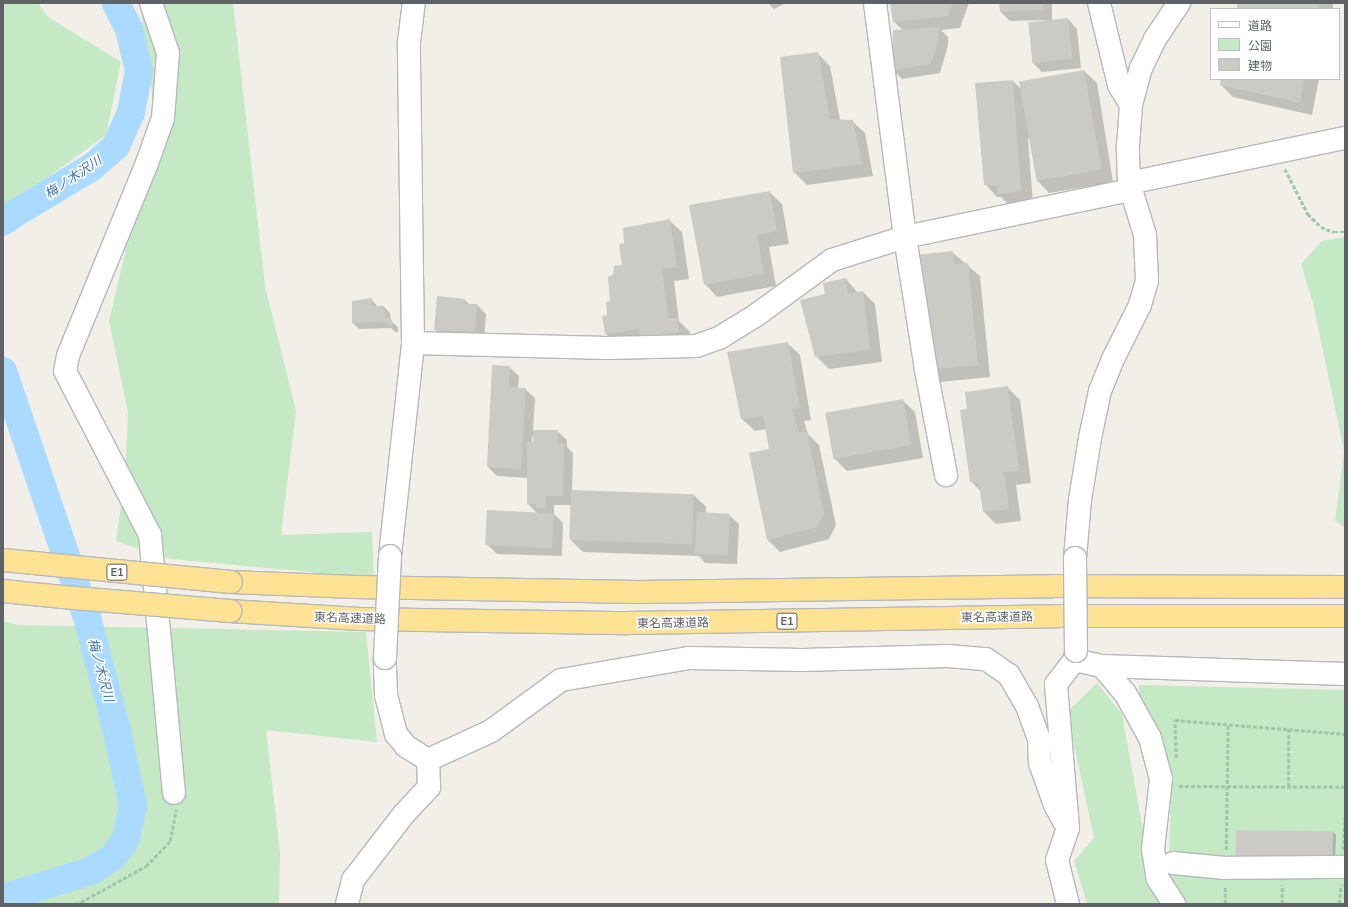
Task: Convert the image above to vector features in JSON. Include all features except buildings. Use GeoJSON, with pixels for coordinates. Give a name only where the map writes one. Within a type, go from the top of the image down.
{"type":"FeatureCollection","features":[{"type":"Feature","properties":{"kind":"highway","name":"E1"},"geometry":{"type":"LineString","coordinates":[[3,560],[231,582],[363,587],[638,592],[1052,586],[1345,587]]}},
{"type":"Feature","properties":{"kind":"highway","name":"東名高速道路"},"geometry":{"type":"LineString","coordinates":[[3,591],[63,598],[360,619],[628,623],[1058,616],[1345,616]]}},
{"type":"Feature","properties":{"kind":"street"},"geometry":{"type":"LineString","coordinates":[[151,3],[168,53],[163,118],[147,163],[68,356],[65,371],[150,536],[174,793]]}},
{"type":"Feature","properties":{"kind":"street"},"geometry":{"type":"LineString","coordinates":[[414,3],[409,42],[413,343],[390,556],[385,658],[386,695],[396,734],[406,746],[428,760]]}},
{"type":"Feature","properties":{"kind":"street"},"geometry":{"type":"LineString","coordinates":[[875,3],[905,237],[926,370],[946,475]]}},
{"type":"Feature","properties":{"kind":"street"},"geometry":{"type":"LineString","coordinates":[[1099,3],[1119,85],[1131,106]]}},
{"type":"Feature","properties":{"kind":"street"},"geometry":{"type":"LineString","coordinates":[[1068,904],[1057,860],[1068,828],[1056,684],[1076,655],[1075,558],[1080,500],[1088,446],[1100,391],[1113,359],[1140,305],[1147,282],[1145,235],[1129,186],[1128,146],[1131,106],[1141,68],[1155,39],[1178,3]]}},
{"type":"Feature","properties":{"kind":"street"},"geometry":{"type":"LineString","coordinates":[[413,343],[606,348],[696,346],[719,338],[755,316],[832,260],[905,237],[1345,138]]}},
{"type":"Feature","properties":{"kind":"street"},"geometry":{"type":"LineString","coordinates":[[1076,655],[1102,666],[1345,674]]}},
{"type":"Feature","properties":{"kind":"street"},"geometry":{"type":"LineString","coordinates":[[428,760],[491,731],[561,680],[688,658],[804,660],[948,656],[986,659],[1009,675],[1026,706],[1039,739],[1040,763],[1055,805],[1068,828]]}},
{"type":"Feature","properties":{"kind":"street"},"geometry":{"type":"LineString","coordinates":[[1102,666],[1125,693],[1150,738],[1161,779],[1152,849],[1158,879],[1174,904]]}},
{"type":"Feature","properties":{"kind":"street"},"geometry":{"type":"LineString","coordinates":[[347,904],[353,880],[404,814],[429,787],[428,760]]}},
{"type":"Feature","properties":{"kind":"street"},"geometry":{"type":"LineString","coordinates":[[1173,863],[1225,868],[1345,867]]}},
{"type":"Feature","properties":{"kind":"path"},"geometry":{"type":"LineString","coordinates":[[1276,153],[1308,214],[1321,227],[1334,232],[1345,232]]}},
{"type":"Feature","properties":{"kind":"path"},"geometry":{"type":"LineString","coordinates":[[1176,764],[1175,720],[1345,734]]}},
{"type":"Feature","properties":{"kind":"path"},"geometry":{"type":"LineString","coordinates":[[1225,904],[1228,724]]}},
{"type":"Feature","properties":{"kind":"path"},"geometry":{"type":"LineString","coordinates":[[1289,729],[1289,787]]}},
{"type":"Feature","properties":{"kind":"path"},"geometry":{"type":"LineString","coordinates":[[1176,793],[1177,786],[1345,787]]}},
{"type":"Feature","properties":{"kind":"path"},"geometry":{"type":"LineString","coordinates":[[74,904],[81,902],[146,866],[170,841],[176,813],[174,793]]}},
{"type":"Feature","properties":{"kind":"green space"},"geometry":{"type":"Polygon","coordinates":[[[3,3],[38,3],[48,17],[121,62],[106,135],[15,201],[3,212],[3,3]]]}},
{"type":"Feature","properties":{"kind":"green space"},"geometry":{"type":"Polygon","coordinates":[[[140,3],[233,3],[265,286],[296,411],[281,535],[372,532],[374,578],[171,559],[116,541],[125,477],[128,413],[109,321],[156,123],[140,3]]]}},
{"type":"Feature","properties":{"kind":"green space"},"geometry":{"type":"Polygon","coordinates":[[[1345,237],[1345,528],[1335,521],[1344,451],[1313,303],[1301,264],[1322,241],[1345,237]]]}},
{"type":"Feature","properties":{"kind":"green space"},"geometry":{"type":"Polygon","coordinates":[[[3,621],[18,625],[366,632],[377,742],[266,730],[280,852],[279,904],[3,904],[3,621]]]}},
{"type":"Feature","properties":{"kind":"green space"},"geometry":{"type":"Polygon","coordinates":[[[1097,683],[1122,714],[1155,897],[1162,904],[1087,904],[1074,861],[1094,838],[1067,712],[1097,683]]]}},
{"type":"Feature","properties":{"kind":"green space"},"geometry":{"type":"Polygon","coordinates":[[[1139,685],[1345,690],[1345,904],[1186,904],[1168,880],[1172,771],[1140,699],[1139,685]]]}},
{"type":"Feature","properties":{"kind":"waterway","name":"梅ノ木沢川"},"geometry":{"type":"LineString","coordinates":[[3,222],[92,167],[116,146],[131,112],[139,71],[129,29],[116,3]]}},
{"type":"Feature","properties":{"kind":"waterway","name":"梅ノ木沢川"},"geometry":{"type":"LineString","coordinates":[[3,371],[88,621],[116,727],[133,805],[126,839],[113,857],[91,871],[3,898]]}}]}
